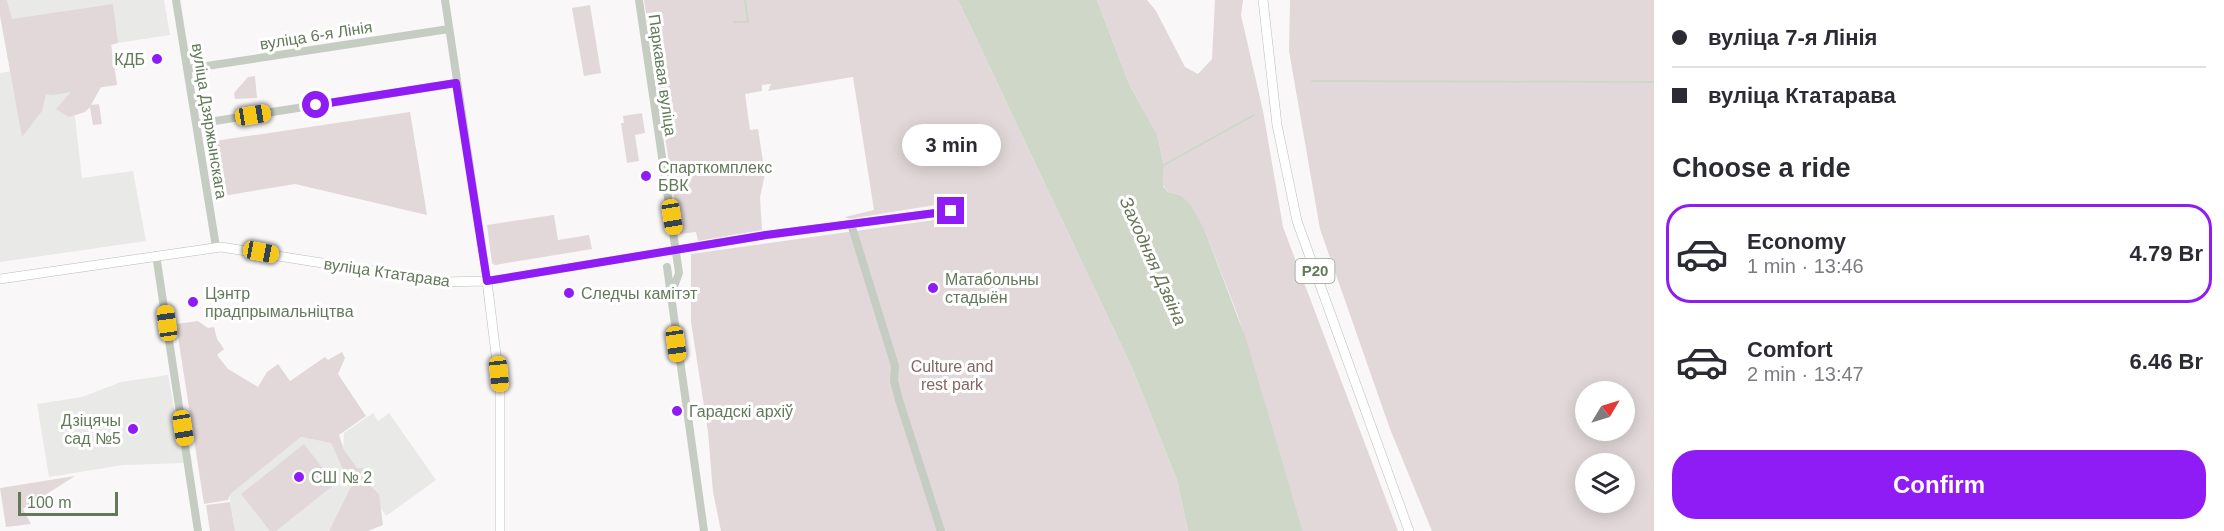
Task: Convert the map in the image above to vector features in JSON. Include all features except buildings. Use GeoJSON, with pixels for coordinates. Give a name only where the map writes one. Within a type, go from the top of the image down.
{"type":"FeatureCollection","features":[{"type":"Feature","properties":{"kind":"main road","name":"Р20"},"geometry":{"type":"LineString","coordinates":[[1263,0],[1277,124],[1297,221],[1409,531]]}},
{"type":"Feature","properties":{"kind":"main road","name":"вуліца Ктатарава"},"geometry":{"type":"LineString","coordinates":[[0,279],[216,247],[241,248],[442,282],[487,281]]}},
{"type":"Feature","properties":{"kind":"main road"},"geometry":{"type":"LineString","coordinates":[[487,281],[500,387],[500,531]]}},
{"type":"Feature","properties":{"kind":"street","name":"вуліца Дзяржынскага"},"geometry":{"type":"LineString","coordinates":[[176,0],[216,247]]}},
{"type":"Feature","properties":{"kind":"street"},"geometry":{"type":"LineString","coordinates":[[445,0],[487,281]]}},
{"type":"Feature","properties":{"kind":"street","name":"Паркавая вуліца"},"geometry":{"type":"LineString","coordinates":[[639,0],[676,251],[678,278],[671,295]]}},
{"type":"Feature","properties":{"kind":"street","name":"вуліца 6-я Лінія"},"geometry":{"type":"LineString","coordinates":[[187,69],[449,29]]}},
{"type":"Feature","properties":{"kind":"street"},"geometry":{"type":"LineString","coordinates":[[196,124],[456,83]]}},
{"type":"Feature","properties":{"kind":"street","name":"вуліца Ктатарава"},"geometry":{"type":"LineString","coordinates":[[487,281],[766,235],[951,211]]}},
{"type":"Feature","properties":{"kind":"street"},"geometry":{"type":"LineString","coordinates":[[851,225],[895,366],[894,381],[899,400],[941,531]]}},
{"type":"Feature","properties":{"kind":"street"},"geometry":{"type":"LineString","coordinates":[[156,255],[198,531]]}},
{"type":"Feature","properties":{"kind":"street","name":"Паркавая вуліца"},"geometry":{"type":"LineString","coordinates":[[667,267],[704,531]]}},
{"type":"Feature","properties":{"kind":"shaded area"},"geometry":{"type":"Polygon","coordinates":[[[7,0],[164,0],[170,35],[111,44],[117,85],[72,92],[82,178],[133,171],[146,241],[0,262],[0,73],[24,69],[7,0]]]}},
{"type":"Feature","properties":{"kind":"shaded area","name":"Дзіцячы сад №5"},"geometry":{"type":"Polygon","coordinates":[[[168,375],[184,463],[123,465],[49,477],[37,404],[82,397],[121,382],[168,375]]]}},
{"type":"Feature","properties":{"kind":"shaded area"},"geometry":{"type":"Polygon","coordinates":[[[373,413],[378,421],[389,413],[436,480],[386,516],[343,452],[344,433],[373,413]]]}},
{"type":"Feature","properties":{"kind":"shaded area","name":"СШ № 2"},"geometry":{"type":"Polygon","coordinates":[[[301,437],[331,443],[352,487],[329,531],[235,531],[229,494],[301,437]]]}},
{"type":"Feature","properties":{"kind":"green space"},"geometry":{"type":"Polygon","coordinates":[[[0,0],[7,0],[12,19],[113,4],[118,43],[111,45],[117,85],[101,87],[91,105],[99,104],[102,124],[93,125],[90,107],[85,112],[69,117],[56,109],[71,92],[46,94],[42,111],[22,137],[0,16],[0,0]]]}},
{"type":"Feature","properties":{"kind":"green space","name":"Culture and rest park"},"geometry":{"type":"Polygon","coordinates":[[[644,0],[958,0],[1133,370],[1177,480],[1188,531],[721,531],[713,492],[708,432],[691,322],[691,254],[956,217],[965,212],[964,204],[949,200],[942,204],[849,219],[845,217],[874,210],[853,77],[768,91],[771,84],[762,85],[762,91],[745,94],[750,130],[758,129],[765,174],[760,197],[762,230],[698,241],[696,232],[680,234],[644,0]]]}},
{"type":"Feature","properties":{"kind":"green space"},"geometry":{"type":"Polygon","coordinates":[[[1097,0],[1147,0],[1156,11],[1185,67],[1198,74],[1212,59],[1215,0],[1243,0],[1241,15],[1263,111],[1283,227],[1398,531],[1303,531],[1238,316],[1205,231],[1180,195],[1168,192],[1163,185],[1164,165],[1157,134],[1130,86],[1097,0]]]}},
{"type":"Feature","properties":{"kind":"green space"},"geometry":{"type":"Polygon","coordinates":[[[1290,0],[1654,0],[1654,531],[1432,531],[1390,429],[1320,229],[1289,51],[1290,0]]]}},
{"type":"Feature","properties":{"kind":"green space"},"geometry":{"type":"Polygon","coordinates":[[[590,5],[601,73],[584,76],[572,8],[590,5]]]}},
{"type":"Feature","properties":{"kind":"green space"},"geometry":{"type":"Polygon","coordinates":[[[255,76],[257,98],[235,99],[234,93],[248,77],[255,76]]]}},
{"type":"Feature","properties":{"kind":"green space"},"geometry":{"type":"Polygon","coordinates":[[[410,112],[427,215],[295,184],[217,197],[208,142],[410,112]]]}},
{"type":"Feature","properties":{"kind":"green space"},"geometry":{"type":"Polygon","coordinates":[[[642,113],[645,133],[635,135],[639,161],[627,163],[621,123],[624,123],[623,116],[642,113]]]}},
{"type":"Feature","properties":{"kind":"green space"},"geometry":{"type":"Polygon","coordinates":[[[554,215],[558,240],[589,235],[592,249],[495,265],[492,263],[487,225],[554,215]]]}},
{"type":"Feature","properties":{"kind":"green space"},"geometry":{"type":"Polygon","coordinates":[[[198,321],[208,328],[214,327],[217,339],[224,349],[217,355],[228,369],[258,387],[267,372],[278,364],[290,381],[325,357],[328,360],[342,352],[345,358],[338,374],[366,416],[339,435],[344,450],[357,468],[369,469],[370,478],[365,481],[379,494],[383,525],[368,531],[329,531],[351,487],[331,443],[301,437],[230,494],[228,500],[204,504],[176,324],[198,321]]]}},
{"type":"Feature","properties":{"kind":"green space"},"geometry":{"type":"Polygon","coordinates":[[[304,444],[335,484],[276,531],[270,531],[241,494],[304,444]]]}},
{"type":"Feature","properties":{"kind":"green space"},"geometry":{"type":"Polygon","coordinates":[[[75,476],[23,509],[31,524],[6,527],[0,488],[75,476]]]}},
{"type":"Feature","properties":{"kind":"green space"},"geometry":{"type":"Polygon","coordinates":[[[230,502],[235,531],[210,531],[206,505],[230,502]]]}},
{"type":"Feature","properties":{"kind":"water","name":"Заходняя Дзвіна"},"geometry":{"type":"Polygon","coordinates":[[[958,0],[1097,0],[1130,86],[1157,134],[1164,165],[1163,186],[1168,192],[1180,195],[1190,204],[1205,231],[1246,339],[1303,531],[1188,531],[1177,480],[1133,370],[958,0]]]}},
{"type":"Feature","properties":{"kind":"waterway"},"geometry":{"type":"LineString","coordinates":[[734,22],[748,22],[745,0]]}},
{"type":"Feature","properties":{"kind":"waterway"},"geometry":{"type":"LineString","coordinates":[[1312,81],[1654,82]]}},
{"type":"Feature","properties":{"kind":"waterway"},"geometry":{"type":"LineString","coordinates":[[1164,165],[1254,115]]}},
{"type":"Feature","properties":{"kind":"place","name":"КДБ"},"geometry":{"type":"Point","coordinates":[157,59]}},
{"type":"Feature","properties":{"kind":"place","name":"Спарткомплекс БВК"},"geometry":{"type":"Point","coordinates":[646,176]}},
{"type":"Feature","properties":{"kind":"place","name":"Матабольны стадыён"},"geometry":{"type":"Point","coordinates":[933,288]}},
{"type":"Feature","properties":{"kind":"place","name":"Следчы камітэт"},"geometry":{"type":"Point","coordinates":[569,293]}},
{"type":"Feature","properties":{"kind":"place","name":"Цэнтр прадпрымальніцтва"},"geometry":{"type":"Point","coordinates":[193,302]}},
{"type":"Feature","properties":{"kind":"place","name":"Гарадскі архіў"},"geometry":{"type":"Point","coordinates":[677,411]}},
{"type":"Feature","properties":{"kind":"place","name":"Дзіцячы сад №5"},"geometry":{"type":"Point","coordinates":[133,429]}},
{"type":"Feature","properties":{"kind":"place","name":"СШ № 2"},"geometry":{"type":"Point","coordinates":[299,477]}},
{"type":"Feature","properties":{"kind":"route"},"geometry":{"type":"LineString","coordinates":[[316,105],[456,83],[487,281],[766,235],[938,215],[951,211]]}}]}
